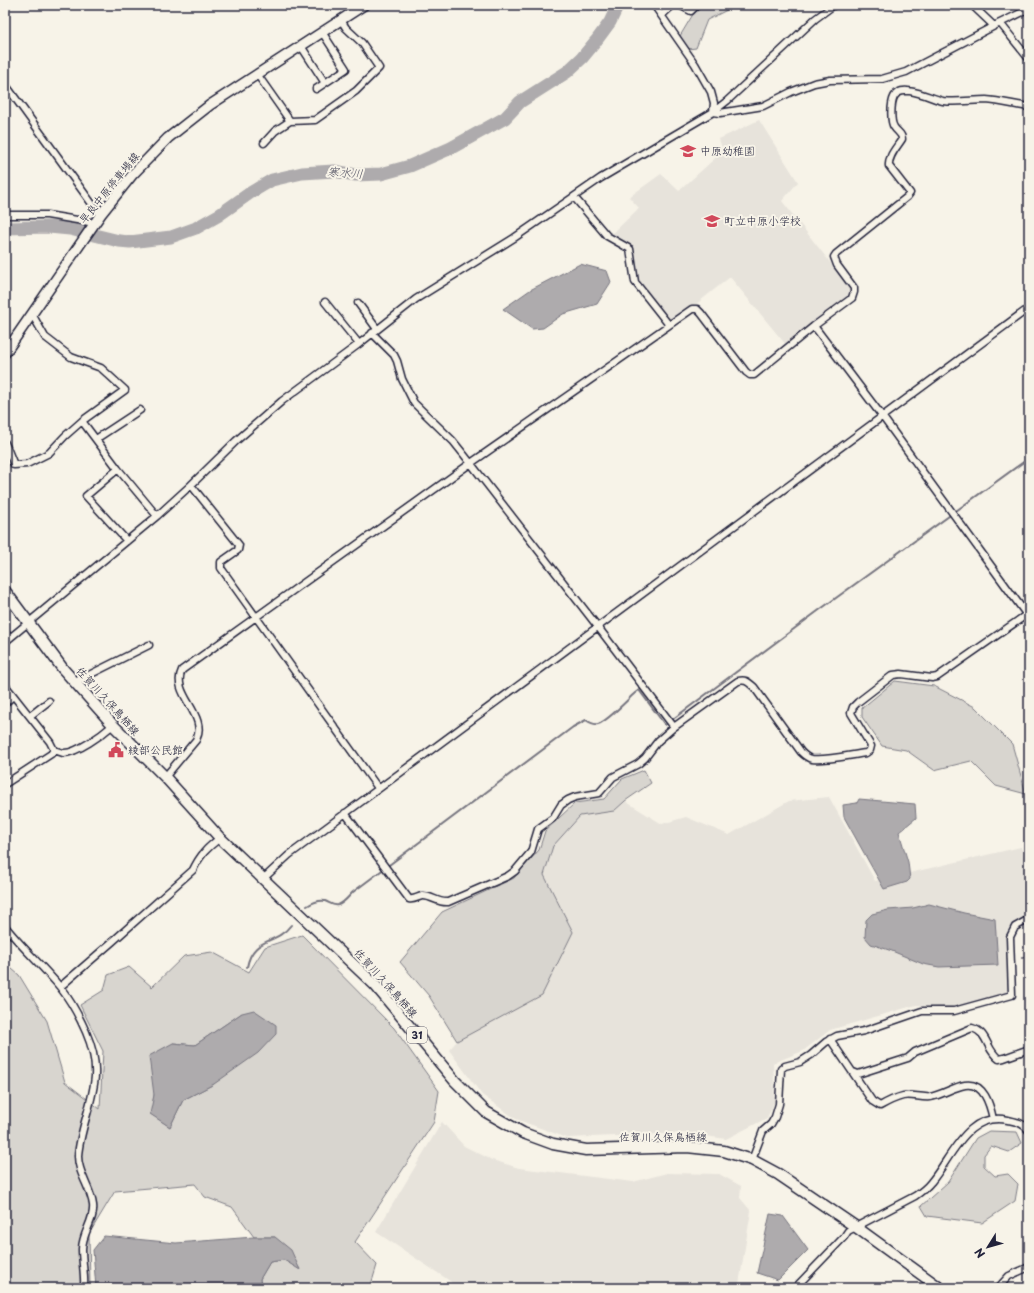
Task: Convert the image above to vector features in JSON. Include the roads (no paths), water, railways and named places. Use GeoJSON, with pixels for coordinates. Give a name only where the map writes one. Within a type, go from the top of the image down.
{"type":"FeatureCollection","features":[{"type":"Feature","properties":{"kind":"main road","name":"早良中原停車場線"},"geometry":{"type":"LineString","coordinates":[[5,352],[95,223],[133,174],[168,138],[210,105],[364,5]]}},
{"type":"Feature","properties":{"kind":"main road","name":"佐賀川久保鳥栖線"},"geometry":{"type":"LineString","coordinates":[[5,591],[75,682],[113,725],[165,777],[220,838],[375,985],[455,1081],[486,1112],[523,1133],[553,1144],[586,1150],[687,1147],[724,1151],[752,1160],[778,1174],[856,1227],[940,1288]]}},
{"type":"Feature","properties":{"kind":"street"},"geometry":{"type":"LineString","coordinates":[[654,5],[662,15],[711,92],[714,103],[713,112]]}},
{"type":"Feature","properties":{"kind":"street"},"geometry":{"type":"LineString","coordinates":[[662,15],[673,5]]}},
{"type":"Feature","properties":{"kind":"street"},"geometry":{"type":"LineString","coordinates":[[679,5],[690,11],[697,5]]}},
{"type":"Feature","properties":{"kind":"street"},"geometry":{"type":"LineString","coordinates":[[5,642],[157,516],[191,485],[236,440],[282,401],[359,344],[416,299],[514,238],[628,161],[713,112],[727,101],[815,19],[834,5]]}},
{"type":"Feature","properties":{"kind":"street"},"geometry":{"type":"LineString","coordinates":[[972,5],[997,24],[1029,58]]}},
{"type":"Feature","properties":{"kind":"street"},"geometry":{"type":"LineString","coordinates":[[713,112],[720,113],[763,106],[797,89],[814,83],[830,80],[882,79],[906,72],[997,24],[1029,9]]}},
{"type":"Feature","properties":{"kind":"street"},"geometry":{"type":"LineString","coordinates":[[264,143],[275,131],[290,121],[315,120],[356,91],[379,68],[362,43],[346,28],[341,20]]}},
{"type":"Feature","properties":{"kind":"street"},"geometry":{"type":"LineString","coordinates":[[316,89],[346,69],[322,32]]}},
{"type":"Feature","properties":{"kind":"street"},"geometry":{"type":"LineString","coordinates":[[301,46],[325,83]]}},
{"type":"Feature","properties":{"kind":"street"},"geometry":{"type":"LineString","coordinates":[[257,74],[290,121]]}},
{"type":"Feature","properties":{"kind":"street"},"geometry":{"type":"LineString","coordinates":[[5,84],[95,208],[102,214]]}},
{"type":"Feature","properties":{"kind":"street"},"geometry":{"type":"LineString","coordinates":[[165,777],[196,740],[199,734],[196,716],[181,688],[180,674],[182,670],[471,463],[692,309],[696,309],[701,313],[746,372],[750,375],[754,375],[814,326],[846,304],[854,294],[854,288],[835,261],[834,257],[910,194],[889,166],[891,156],[902,139],[901,134],[894,127],[891,119],[893,98],[896,94],[904,91],[913,91],[944,101],[988,100],[1029,107]]}},
{"type":"Feature","properties":{"kind":"street"},"geometry":{"type":"LineString","coordinates":[[574,197],[607,236],[630,249],[635,282],[669,325]]}},
{"type":"Feature","properties":{"kind":"street"},"geometry":{"type":"LineString","coordinates":[[5,215],[47,215],[95,223]]}},
{"type":"Feature","properties":{"kind":"street"},"geometry":{"type":"LineString","coordinates":[[325,302],[359,344]]}},
{"type":"Feature","properties":{"kind":"street"},"geometry":{"type":"LineString","coordinates":[[358,303],[375,331],[394,355],[402,379],[414,403],[453,441],[471,463],[674,727]]}},
{"type":"Feature","properties":{"kind":"street"},"geometry":{"type":"LineString","coordinates":[[263,879],[289,855],[378,788],[1029,308]]}},
{"type":"Feature","properties":{"kind":"street"},"geometry":{"type":"LineString","coordinates":[[5,443],[14,465],[27,464],[49,453],[82,421],[125,390],[101,368],[71,356],[44,337],[32,314]]}},
{"type":"Feature","properties":{"kind":"street"},"geometry":{"type":"LineString","coordinates":[[345,813],[409,899],[414,900],[421,896],[429,897],[442,902],[448,902],[508,876],[515,871],[531,852],[538,829],[553,818],[561,805],[575,797],[599,793],[613,777],[638,764],[658,741],[674,727],[738,681],[748,681],[754,687],[801,752],[806,756],[812,759],[822,759],[866,753],[870,750],[870,741],[851,713],[853,707],[858,702],[893,675],[900,674],[932,678],[937,677],[1028,616],[882,416],[814,326]]}},
{"type":"Feature","properties":{"kind":"street"},"geometry":{"type":"LineString","coordinates":[[96,439],[140,410]]}},
{"type":"Feature","properties":{"kind":"street"},"geometry":{"type":"LineString","coordinates":[[82,421],[118,469],[157,516]]}},
{"type":"Feature","properties":{"kind":"street"},"geometry":{"type":"LineString","coordinates":[[118,469],[86,496],[127,541]]}},
{"type":"Feature","properties":{"kind":"street"},"geometry":{"type":"LineString","coordinates":[[191,485],[239,545],[238,550],[221,562],[221,568],[378,788]]}},
{"type":"Feature","properties":{"kind":"street"},"geometry":{"type":"LineString","coordinates":[[75,682],[149,645]]}},
{"type":"Feature","properties":{"kind":"street"},"geometry":{"type":"LineString","coordinates":[[5,685],[50,742],[54,750],[64,753],[84,746],[113,725]]}},
{"type":"Feature","properties":{"kind":"street"},"geometry":{"type":"LineString","coordinates":[[5,703],[14,696]]}},
{"type":"Feature","properties":{"kind":"street"},"geometry":{"type":"LineString","coordinates":[[30,716],[49,701]]}},
{"type":"Feature","properties":{"kind":"street"},"geometry":{"type":"LineString","coordinates":[[5,784],[51,754],[54,750]]}},
{"type":"Feature","properties":{"kind":"street"},"geometry":{"type":"LineString","coordinates":[[60,986],[193,870],[203,852],[220,838]]}},
{"type":"Feature","properties":{"kind":"street"},"geometry":{"type":"LineString","coordinates":[[752,1160],[763,1131],[771,1124],[775,1117],[779,1104],[781,1069],[785,1066],[800,1062],[830,1039],[837,1036],[864,1031],[922,1011],[954,1011],[1012,995],[1010,937],[1015,927],[1029,919]]}},
{"type":"Feature","properties":{"kind":"street"},"geometry":{"type":"LineString","coordinates":[[5,926],[60,986],[81,1019],[94,1053],[95,1065],[92,1091],[78,1156],[79,1165],[91,1195],[93,1206],[93,1214],[82,1248],[85,1278],[84,1288]]}},
{"type":"Feature","properties":{"kind":"street"},"geometry":{"type":"LineString","coordinates":[[852,1072],[858,1074],[908,1058],[916,1052],[972,1028],[978,1029],[983,1035],[991,1051],[999,1058],[1004,1058],[1029,1048]]}},
{"type":"Feature","properties":{"kind":"street"},"geometry":{"type":"LineString","coordinates":[[830,1039],[872,1101],[880,1106],[904,1096],[925,1098],[932,1097],[965,1085],[974,1085],[981,1090],[987,1098],[993,1119]]}},
{"type":"Feature","properties":{"kind":"street"},"geometry":{"type":"LineString","coordinates":[[795,1288],[848,1231],[915,1196],[924,1189],[936,1175],[958,1142],[965,1134],[982,1122],[993,1119],[1005,1119],[1020,1123],[1029,1131]]}},
{"type":"Feature","properties":{"kind":"street"},"geometry":{"type":"LineString","coordinates":[[998,1288],[1009,1276],[1029,1267]]}},
{"type":"Feature","properties":{"kind":"waterway","name":"寒水川"},"geometry":{"type":"LineString","coordinates":[[5,228],[49,227],[70,229],[119,241],[130,242],[171,237],[196,228],[219,215],[250,193],[272,180],[302,173],[334,171],[356,175],[381,174],[410,166],[451,148],[505,118],[520,102],[567,72],[582,58],[596,41],[610,22],[618,5]]}},
{"type":"Feature","properties":{"kind":"waterway"},"geometry":{"type":"LineString","coordinates":[[307,906],[320,901],[325,901],[335,905],[342,903],[353,892],[573,727],[586,720],[595,724],[602,722],[612,715],[639,690],[665,725],[818,611],[1029,458]]}},
{"type":"Feature","properties":{"kind":"waterway"},"geometry":{"type":"LineString","coordinates":[[247,967],[254,950],[265,942],[285,932],[291,925]]}},
{"type":"Feature","properties":{"kind":"waterway"},"geometry":{"type":"LineString","coordinates":[[1022,958],[1029,955]]}},
{"type":"Feature","properties":{"kind":"place","name":"中原幼稚園"},"geometry":{"type":"Point","coordinates":[688,151]}},
{"type":"Feature","properties":{"kind":"place","name":"町立中原小学校"},"geometry":{"type":"Point","coordinates":[712,221]}},
{"type":"Feature","properties":{"kind":"place","name":"綾部公民館"},"geometry":{"type":"Point","coordinates":[116,750]}}]}
